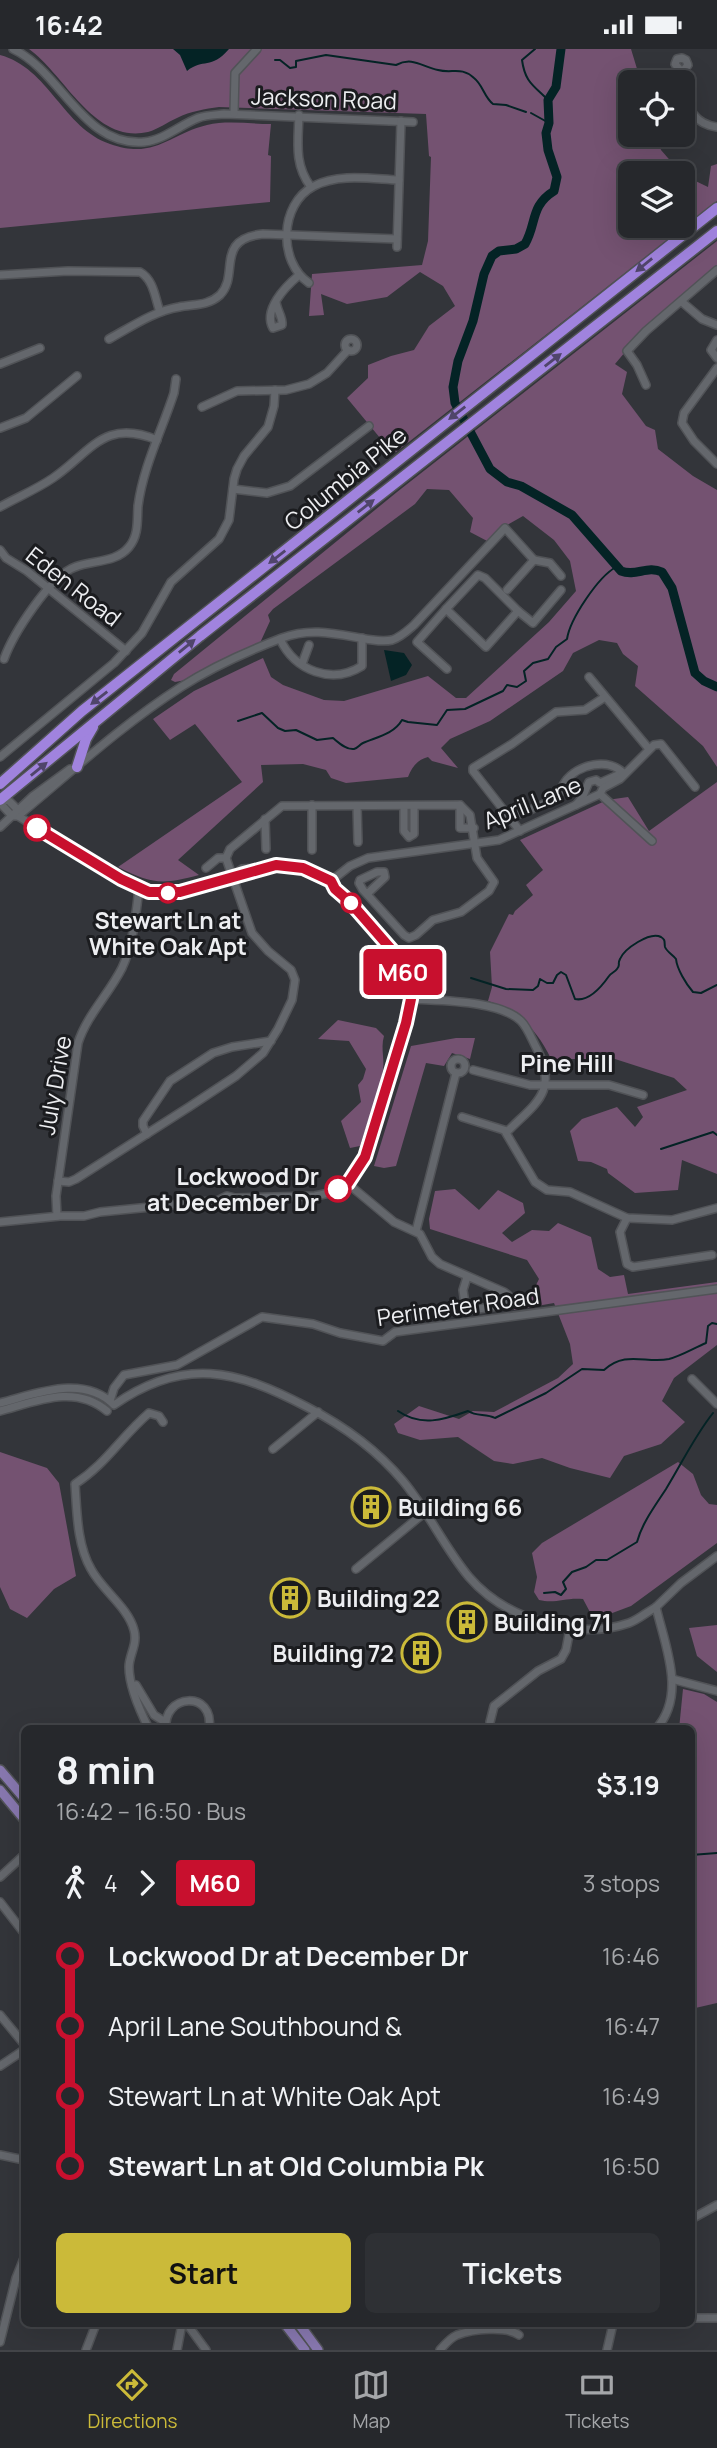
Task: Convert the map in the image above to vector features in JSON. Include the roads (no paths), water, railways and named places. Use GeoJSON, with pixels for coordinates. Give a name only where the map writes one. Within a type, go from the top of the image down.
{"type":"FeatureCollection","features":[{"type":"Feature","properties":{"kind":"highway","name":"Columbia Pike"},"geometry":{"type":"LineString","coordinates":[[0,784],[67,725],[717,208]]}},
{"type":"Feature","properties":{"kind":"highway","name":"Columbia Pike"},"geometry":{"type":"LineString","coordinates":[[0,799],[200,636],[717,231]]}},
{"type":"Feature","properties":{"kind":"highway"},"geometry":{"type":"LineString","coordinates":[[78,763],[86,739],[97,721]]}},
{"type":"Feature","properties":{"kind":"highway"},"geometry":{"type":"LineString","coordinates":[[67,725],[76,738],[78,763]]}},
{"type":"Feature","properties":{"kind":"main road"},"geometry":{"type":"LineString","coordinates":[[0,1770],[21,1794]]}},
{"type":"Feature","properties":{"kind":"main road"},"geometry":{"type":"LineString","coordinates":[[0,1790],[21,1815]]}},
{"type":"Feature","properties":{"kind":"main road"},"geometry":{"type":"LineString","coordinates":[[287,2327],[304,2350]]}},
{"type":"Feature","properties":{"kind":"main road"},"geometry":{"type":"LineString","coordinates":[[301,2327],[318,2350]]}},
{"type":"Feature","properties":{"kind":"street","name":"Jackson Road"},"geometry":{"type":"LineString","coordinates":[[13,49],[42,69],[96,127],[113,138],[125,141],[153,140],[203,116],[234,113],[413,121]]}},
{"type":"Feature","properties":{"kind":"street","name":"Jackson Road"},"geometry":{"type":"LineString","coordinates":[[234,113],[235,73],[257,49]]}},
{"type":"Feature","properties":{"kind":"street"},"geometry":{"type":"LineString","coordinates":[[299,115],[298,156],[300,167],[311,187]]}},
{"type":"Feature","properties":{"kind":"street"},"geometry":{"type":"LineString","coordinates":[[695,118],[702,124],[717,127]]}},
{"type":"Feature","properties":{"kind":"street"},"geometry":{"type":"LineString","coordinates":[[109,338],[160,312],[205,304],[218,296],[226,284],[232,251],[247,237],[263,234],[397,243],[401,121]]}},
{"type":"Feature","properties":{"kind":"street"},"geometry":{"type":"LineString","coordinates":[[309,283],[298,276],[290,259],[286,235],[295,207],[311,187],[346,178],[399,180]]}},
{"type":"Feature","properties":{"kind":"street"},"geometry":{"type":"LineString","coordinates":[[646,386],[637,365],[627,351],[646,331],[717,270]]}},
{"type":"Feature","properties":{"kind":"street"},"geometry":{"type":"LineString","coordinates":[[0,275],[36,272],[140,272],[147,276],[151,283],[160,312]]}},
{"type":"Feature","properties":{"kind":"street"},"geometry":{"type":"LineString","coordinates":[[276,302],[298,276]]}},
{"type":"Feature","properties":{"kind":"street"},"geometry":{"type":"LineString","coordinates":[[682,302],[702,319],[717,325]]}},
{"type":"Feature","properties":{"kind":"street"},"geometry":{"type":"LineString","coordinates":[[717,339],[711,350],[717,358]]}},
{"type":"Feature","properties":{"kind":"street"},"geometry":{"type":"LineString","coordinates":[[0,364],[40,348]]}},
{"type":"Feature","properties":{"kind":"street"},"geometry":{"type":"LineString","coordinates":[[202,407],[237,391],[296,389],[309,384],[335,366],[348,350]]}},
{"type":"Feature","properties":{"kind":"street"},"geometry":{"type":"LineString","coordinates":[[717,368],[684,413],[682,423],[694,441],[717,464]]}},
{"type":"Feature","properties":{"kind":"street"},"geometry":{"type":"LineString","coordinates":[[0,428],[26,418],[76,376]]}},
{"type":"Feature","properties":{"kind":"street"},"geometry":{"type":"LineString","coordinates":[[4,659],[22,622],[71,568],[113,558],[130,545],[137,528],[143,480],[174,393],[176,379]]}},
{"type":"Feature","properties":{"kind":"street"},"geometry":{"type":"LineString","coordinates":[[0,757],[95,680],[126,651],[157,610],[171,582],[219,539],[229,520],[234,479],[241,463],[272,418],[275,390]]}},
{"type":"Feature","properties":{"kind":"street"},"geometry":{"type":"LineString","coordinates":[[233,489],[267,493],[290,486],[369,426]]}},
{"type":"Feature","properties":{"kind":"street"},"geometry":{"type":"LineString","coordinates":[[0,506],[52,478],[86,448],[106,436],[133,432],[157,440]]}},
{"type":"Feature","properties":{"kind":"street"},"geometry":{"type":"LineString","coordinates":[[0,827],[67,770],[180,688],[280,639],[314,631],[387,641],[403,635],[505,527],[534,560],[550,563],[561,576]]}},
{"type":"Feature","properties":{"kind":"street","name":"Eden Road"},"geometry":{"type":"LineString","coordinates":[[0,550],[126,651]]}},
{"type":"Feature","properties":{"kind":"street"},"geometry":{"type":"LineString","coordinates":[[505,592],[534,560]]}},
{"type":"Feature","properties":{"kind":"street"},"geometry":{"type":"LineString","coordinates":[[447,669],[417,642],[463,590],[480,575],[505,592],[518,611],[533,623],[561,590]]}},
{"type":"Feature","properties":{"kind":"street"},"geometry":{"type":"LineString","coordinates":[[454,582],[463,590]]}},
{"type":"Feature","properties":{"kind":"street"},"geometry":{"type":"LineString","coordinates":[[446,609],[486,647],[518,611]]}},
{"type":"Feature","properties":{"kind":"street"},"geometry":{"type":"LineString","coordinates":[[280,639],[289,656],[324,674],[337,676],[351,673],[362,666],[362,638]]}},
{"type":"Feature","properties":{"kind":"street"},"geometry":{"type":"LineString","coordinates":[[302,664],[309,645]]}},
{"type":"Feature","properties":{"kind":"street"},"geometry":{"type":"LineString","coordinates":[[589,677],[649,749]]}},
{"type":"Feature","properties":{"kind":"street"},"geometry":{"type":"LineString","coordinates":[[520,831],[473,771],[475,765],[512,744],[556,712],[585,710],[605,697]]}},
{"type":"Feature","properties":{"kind":"street"},"geometry":{"type":"LineString","coordinates":[[574,807],[582,798],[589,782],[596,780],[601,788],[618,775],[623,775],[654,745],[661,744],[695,787]]}},
{"type":"Feature","properties":{"kind":"street"},"geometry":{"type":"LineString","coordinates":[[510,817],[556,797],[565,780],[589,765],[610,764],[619,768],[623,775]]}},
{"type":"Feature","properties":{"kind":"street","name":"April Lane"},"geometry":{"type":"LineString","coordinates":[[331,881],[350,866],[368,858],[499,840],[574,807],[601,788],[652,841]]}},
{"type":"Feature","properties":{"kind":"street"},"geometry":{"type":"LineString","coordinates":[[0,799],[2,805],[16,814],[139,888],[162,893],[180,892],[232,876],[246,867],[289,865],[303,868],[339,886],[345,897],[411,972],[414,987],[365,1157],[348,1183],[334,1192],[315,1196],[227,1196],[217,1201],[94,1213],[83,1210],[74,1216],[0,1222]]}},
{"type":"Feature","properties":{"kind":"street"},"geometry":{"type":"LineString","coordinates":[[312,805],[312,850]]}},
{"type":"Feature","properties":{"kind":"street"},"geometry":{"type":"LineString","coordinates":[[58,1181],[69,1182],[76,1179],[236,1076],[263,1053],[271,1041],[292,1000],[295,979],[291,970],[252,933],[226,858],[230,849],[282,806],[460,806],[470,815],[477,858],[494,882],[489,891],[461,912],[433,920],[409,938],[367,894]]}},
{"type":"Feature","properties":{"kind":"street"},"geometry":{"type":"LineString","coordinates":[[357,806],[358,842]]}},
{"type":"Feature","properties":{"kind":"street"},"geometry":{"type":"LineString","coordinates":[[404,806],[404,831],[409,837],[414,834],[414,806]]}},
{"type":"Feature","properties":{"kind":"street"},"geometry":{"type":"LineString","coordinates":[[460,806],[460,828],[474,828]]}},
{"type":"Feature","properties":{"kind":"street"},"geometry":{"type":"LineString","coordinates":[[265,819],[266,849]]}},
{"type":"Feature","properties":{"kind":"street"},"geometry":{"type":"LineString","coordinates":[[206,868],[218,858],[226,858]]}},
{"type":"Feature","properties":{"kind":"street","name":"July Drive"},"geometry":{"type":"LineString","coordinates":[[57,1216],[56,1196],[78,1043],[83,1029],[122,967],[128,950],[139,888]]}},
{"type":"Feature","properties":{"kind":"street"},"geometry":{"type":"LineString","coordinates":[[364,918],[378,906]]}},
{"type":"Feature","properties":{"kind":"street"},"geometry":{"type":"LineString","coordinates":[[411,999],[476,1004],[506,1012],[520,1020],[526,1028],[545,1065],[546,1085],[538,1103],[506,1132]]}},
{"type":"Feature","properties":{"kind":"street"},"geometry":{"type":"LineString","coordinates":[[147,1134],[143,1121],[170,1081],[213,1053],[271,1041]]}},
{"type":"Feature","properties":{"kind":"street"},"geometry":{"type":"LineString","coordinates":[[473,1070],[530,1085],[610,1085],[643,1095]]}},
{"type":"Feature","properties":{"kind":"street"},"geometry":{"type":"LineString","coordinates":[[416,1231],[456,1073]]}},
{"type":"Feature","properties":{"kind":"street"},"geometry":{"type":"LineString","coordinates":[[462,1117],[506,1132],[541,1188],[570,1192],[627,1218],[672,1220],[717,1208]]}},
{"type":"Feature","properties":{"kind":"street"},"geometry":{"type":"LineString","coordinates":[[348,1183],[394,1222],[416,1231],[424,1238],[429,1252],[438,1263],[504,1291],[508,1297],[507,1302],[466,1311],[463,1290],[467,1277]]}},
{"type":"Feature","properties":{"kind":"street"},"geometry":{"type":"LineString","coordinates":[[627,1218],[620,1232],[627,1264],[632,1267],[712,1255]]}},
{"type":"Feature","properties":{"kind":"street","name":"Perimeter Road"},"geometry":{"type":"LineString","coordinates":[[112,1403],[114,1388],[124,1375],[177,1365],[262,1317],[313,1324],[383,1342],[395,1332],[717,1289]]}},
{"type":"Feature","properties":{"kind":"street"},"geometry":{"type":"LineString","coordinates":[[0,1403],[66,1388],[86,1390],[112,1403],[153,1384],[176,1377],[211,1373],[237,1376],[258,1383],[318,1412],[368,1445],[418,1500],[424,1513],[471,1580],[495,1599],[549,1625],[600,1630],[632,1623],[656,1607],[681,1583],[717,1556]]}},
{"type":"Feature","properties":{"kind":"street"},"geometry":{"type":"LineString","coordinates":[[692,1379],[717,1404]]}},
{"type":"Feature","properties":{"kind":"street"},"geometry":{"type":"LineString","coordinates":[[0,1411],[66,1395],[88,1399],[107,1411]]}},
{"type":"Feature","properties":{"kind":"street"},"geometry":{"type":"LineString","coordinates":[[274,1450],[318,1412]]}},
{"type":"Feature","properties":{"kind":"street"},"geometry":{"type":"LineString","coordinates":[[147,1725],[129,1668],[135,1631],[131,1621],[91,1570],[84,1553],[75,1484],[102,1465],[122,1438],[149,1413],[159,1416],[163,1422]]}},
{"type":"Feature","properties":{"kind":"street"},"geometry":{"type":"LineString","coordinates":[[356,1569],[424,1513]]}},
{"type":"Feature","properties":{"kind":"street"},"geometry":{"type":"LineString","coordinates":[[656,1607],[672,1679],[670,1706],[658,1725]]}},
{"type":"Feature","properties":{"kind":"street"},"geometry":{"type":"LineString","coordinates":[[490,1722],[494,1706],[538,1671],[561,1659],[566,1650],[570,1629]]}},
{"type":"Feature","properties":{"kind":"street"},"geometry":{"type":"LineString","coordinates":[[131,1677],[154,1715],[166,1725],[174,1706],[183,1701],[200,1703],[207,1710],[209,1725]]}},
{"type":"Feature","properties":{"kind":"street"},"geometry":{"type":"LineString","coordinates":[[672,1679],[717,1691]]}},
{"type":"Feature","properties":{"kind":"street"},"geometry":{"type":"LineString","coordinates":[[0,1877],[21,1858]]}},
{"type":"Feature","properties":{"kind":"street"},"geometry":{"type":"LineString","coordinates":[[0,1902],[21,1929]]}},
{"type":"Feature","properties":{"kind":"street"},"geometry":{"type":"LineString","coordinates":[[0,2015],[21,2040]]}},
{"type":"Feature","properties":{"kind":"street"},"geometry":{"type":"LineString","coordinates":[[0,2066],[21,2052]]}},
{"type":"Feature","properties":{"kind":"street"},"geometry":{"type":"LineString","coordinates":[[0,2155],[21,2159]]}},
{"type":"Feature","properties":{"kind":"street"},"geometry":{"type":"LineString","coordinates":[[695,2217],[717,2204]]}},
{"type":"Feature","properties":{"kind":"street"},"geometry":{"type":"LineString","coordinates":[[0,2342],[21,2266]]}},
{"type":"Feature","properties":{"kind":"street"},"geometry":{"type":"LineString","coordinates":[[695,2318],[717,2318]]}},
{"type":"Feature","properties":{"kind":"street"},"geometry":{"type":"LineString","coordinates":[[86,2350],[95,2327]]}},
{"type":"Feature","properties":{"kind":"street"},"geometry":{"type":"LineString","coordinates":[[177,2350],[183,2327]]}},
{"type":"Feature","properties":{"kind":"street"},"geometry":{"type":"LineString","coordinates":[[187,2327],[206,2350]]}},
{"type":"Feature","properties":{"kind":"street"},"geometry":{"type":"LineString","coordinates":[[607,2350],[612,2327]]}},
{"type":"Feature","properties":{"kind":"street"},"geometry":{"type":"LineString","coordinates":[[440,2350],[450,2339],[472,2331],[512,2331],[520,2335]]}},
{"type":"Feature","properties":{"kind":"water"},"geometry":{"type":"Polygon","coordinates":[[[173,49],[229,49],[212,62],[187,71],[180,55],[173,49]]]}},
{"type":"Feature","properties":{"kind":"water"},"geometry":{"type":"Polygon","coordinates":[[[384,650],[404,653],[412,665],[406,675],[391,681],[384,650]]]}},
{"type":"Feature","properties":{"kind":"waterway"},"geometry":{"type":"LineString","coordinates":[[535,49],[522,60],[523,67],[530,83],[548,100]]}},
{"type":"Feature","properties":{"kind":"waterway"},"geometry":{"type":"LineString","coordinates":[[561,49],[556,87],[548,100],[549,123],[546,133],[548,150],[557,177],[554,191],[537,209],[525,244],[516,249],[499,251],[492,256],[458,361],[453,387],[455,403],[490,469],[507,482],[521,486],[572,515],[621,571],[662,572],[672,588],[695,673],[717,687]]}},
{"type":"Feature","properties":{"kind":"waterway"},"geometry":{"type":"LineString","coordinates":[[275,60],[280,60],[290,68],[296,67],[296,61],[326,55],[396,65],[413,62],[432,69],[461,71],[477,81],[493,104],[526,112]]}},
{"type":"Feature","properties":{"kind":"waterway"},"geometry":{"type":"LineString","coordinates":[[531,113],[549,123]]}},
{"type":"Feature","properties":{"kind":"waterway"},"geometry":{"type":"LineString","coordinates":[[238,721],[262,713],[285,731],[296,730],[317,740],[333,738],[351,749],[390,732],[402,720],[437,725],[447,710],[465,709],[503,691],[507,685],[517,687],[526,681],[524,671],[533,663],[548,659],[556,647],[567,639],[573,621],[586,599],[616,567]]}},
{"type":"Feature","properties":{"kind":"waterway"},"geometry":{"type":"LineString","coordinates":[[471,978],[506,989],[533,990],[540,979],[553,983],[561,972],[566,975],[575,999],[585,998],[617,969],[622,955],[632,946],[656,936],[664,939],[666,949],[676,959],[682,976],[693,992],[701,993],[717,985]]}},
{"type":"Feature","properties":{"kind":"waterway"},"geometry":{"type":"LineString","coordinates":[[661,1149],[713,1132],[717,1135]]}},
{"type":"Feature","properties":{"kind":"waterway"},"geometry":{"type":"LineString","coordinates":[[398,1411],[424,1420],[441,1419],[468,1411],[495,1418],[546,1393],[582,1369],[604,1370],[612,1364],[628,1359],[661,1360],[678,1356],[706,1343],[708,1326],[717,1324]]}},
{"type":"Feature","properties":{"kind":"waterway"},"geometry":{"type":"LineString","coordinates":[[544,1593],[555,1592],[561,1595],[566,1589],[563,1582],[572,1572],[596,1560],[607,1560],[637,1542],[649,1515],[713,1413]]}},
{"type":"Feature","properties":{"kind":"waterway"},"geometry":{"type":"LineString","coordinates":[[695,1855],[717,1853]]}},
{"type":"Feature","properties":{"kind":"place","name":"Stewart Ln at White Oak Apt"},"geometry":{"type":"Point","coordinates":[168,893]}},
{"type":"Feature","properties":{"kind":"place","name":"Lockwood Dr at December Dr"},"geometry":{"type":"Point","coordinates":[338,1189]}},
{"type":"Feature","properties":{"kind":"place","name":"Building 66"},"geometry":{"type":"Point","coordinates":[371,1507]}},
{"type":"Feature","properties":{"kind":"place","name":"Building 22"},"geometry":{"type":"Point","coordinates":[290,1598]}},
{"type":"Feature","properties":{"kind":"place","name":"Building 71"},"geometry":{"type":"Point","coordinates":[467,1622]}},
{"type":"Feature","properties":{"kind":"place","name":"Building 72"},"geometry":{"type":"Point","coordinates":[421,1653]}},
{"type":"Feature","properties":{"kind":"district","name":"Pine Hill"},"geometry":{"type":"Point","coordinates":[567,1062]}}]}
